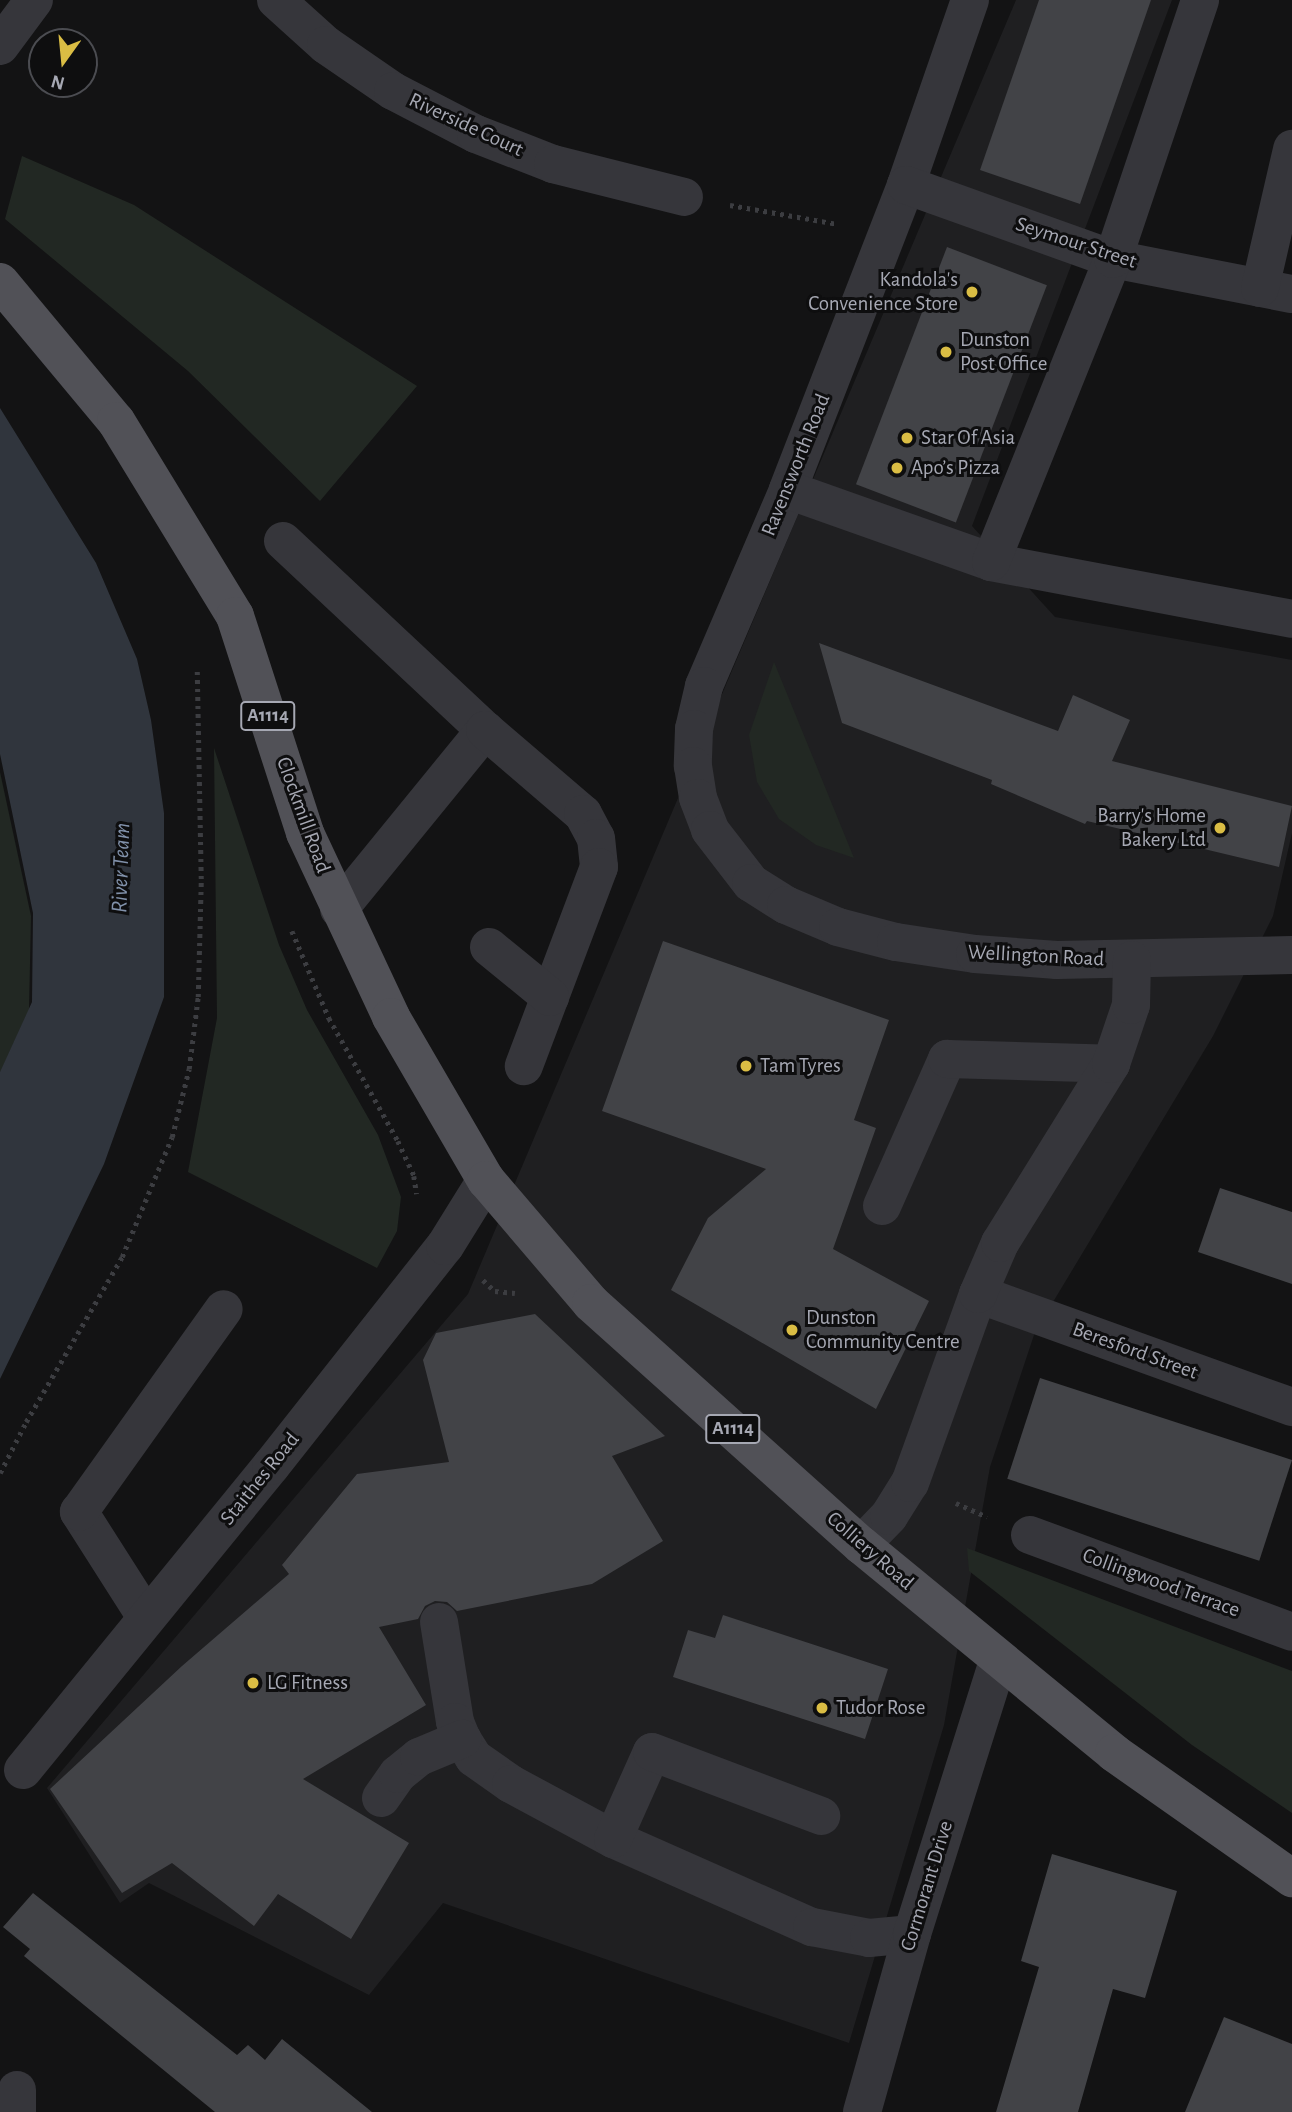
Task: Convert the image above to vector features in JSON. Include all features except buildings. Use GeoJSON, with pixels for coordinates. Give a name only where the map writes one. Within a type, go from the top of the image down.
{"type":"FeatureCollection","features":[{"type":"Feature","properties":{"kind":"main road","name":"Clockmill Road"},"geometry":{"type":"LineString","coordinates":[[0,282],[116,421],[235,616],[305,833],[391,1017],[486,1181]]}},
{"type":"Feature","properties":{"kind":"main road","name":"Colliery Road"},"geometry":{"type":"LineString","coordinates":[[486,1181],[591,1303],[861,1545],[998,1661],[1114,1753],[1292,1878]]}},
{"type":"Feature","properties":{"kind":"street"},"geometry":{"type":"LineString","coordinates":[[0,46],[34,0]]}},
{"type":"Feature","properties":{"kind":"street","name":"Riverside Court"},"geometry":{"type":"LineString","coordinates":[[275,0],[326,45],[393,91],[476,134],[553,164],[684,197]]}},
{"type":"Feature","properties":{"kind":"street","name":"Ravensworth Road"},"geometry":{"type":"LineString","coordinates":[[786,905],[751,883],[715,839],[698,797],[693,766],[694,729],[704,686],[788,491],[906,185],[970,0]]}},
{"type":"Feature","properties":{"kind":"street"},"geometry":{"type":"LineString","coordinates":[[990,562],[1113,259],[1200,0]]}},
{"type":"Feature","properties":{"kind":"street"},"geometry":{"type":"LineString","coordinates":[[1276,291],[1292,149]]}},
{"type":"Feature","properties":{"kind":"street","name":"Seymour Street"},"geometry":{"type":"LineString","coordinates":[[906,185],[1113,259],[1276,291]]}},
{"type":"Feature","properties":{"kind":"street"},"geometry":{"type":"LineString","coordinates":[[788,491],[990,562],[1292,619]]}},
{"type":"Feature","properties":{"kind":"street"},"geometry":{"type":"LineString","coordinates":[[283,541],[485,730],[583,814],[596,838],[599,867],[524,1066]]}},
{"type":"Feature","properties":{"kind":"street"},"geometry":{"type":"LineString","coordinates":[[339,909],[485,730]]}},
{"type":"Feature","properties":{"kind":"street","name":"Wellington Road"},"geometry":{"type":"LineString","coordinates":[[786,905],[838,927],[896,942],[1002,956],[1132,960],[1292,955]]}},
{"type":"Feature","properties":{"kind":"street"},"geometry":{"type":"LineString","coordinates":[[489,947],[550,998]]}},
{"type":"Feature","properties":{"kind":"street"},"geometry":{"type":"LineString","coordinates":[[861,1545],[889,1516],[909,1483],[978,1294],[1000,1243],[1111,1064],[1131,1005],[1132,960]]}},
{"type":"Feature","properties":{"kind":"street"},"geometry":{"type":"LineString","coordinates":[[882,1206],[947,1059],[1111,1064]]}},
{"type":"Feature","properties":{"kind":"street","name":"Staithes Road"},"geometry":{"type":"LineString","coordinates":[[23,1770],[263,1477],[445,1246],[486,1181]]}},
{"type":"Feature","properties":{"kind":"street","name":"Beresford Street"},"geometry":{"type":"LineString","coordinates":[[978,1294],[1292,1407]]}},
{"type":"Feature","properties":{"kind":"street"},"geometry":{"type":"LineString","coordinates":[[146,1617],[79,1512],[224,1309]]}},
{"type":"Feature","properties":{"kind":"street","name":"Collingwood Terrace"},"geometry":{"type":"LineString","coordinates":[[1030,1535],[1292,1632]]}},
{"type":"Feature","properties":{"kind":"street"},"geometry":{"type":"LineString","coordinates":[[439,1622],[455,1722],[461,1739],[474,1758],[511,1784],[613,1839],[811,1927],[869,1938],[912,1934]]}},
{"type":"Feature","properties":{"kind":"street","name":"Cormorant Drive"},"geometry":{"type":"LineString","coordinates":[[862,2112],[912,1934],[998,1661]]}},
{"type":"Feature","properties":{"kind":"street"},"geometry":{"type":"LineString","coordinates":[[381,1798],[398,1774],[419,1757],[461,1739]]}},
{"type":"Feature","properties":{"kind":"street"},"geometry":{"type":"LineString","coordinates":[[613,1839],[652,1752],[821,1816]]}},
{"type":"Feature","properties":{"kind":"path"},"geometry":{"type":"LineString","coordinates":[[684,197],[887,232]]}},
{"type":"Feature","properties":{"kind":"path"},"geometry":{"type":"LineString","coordinates":[[0,1473],[26,1422],[122,1258],[172,1137],[189,1069],[198,997],[201,879],[197,657]]}},
{"type":"Feature","properties":{"kind":"path"},"geometry":{"type":"LineString","coordinates":[[909,1483],[1030,1535]]}},
{"type":"Feature","properties":{"kind":"shaded area"},"geometry":{"type":"Polygon","coordinates":[[[1016,0],[1172,0],[972,526],[1055,617],[1292,660],[1292,833],[1273,916],[1213,1036],[1035,1332],[990,1467],[944,1725],[849,2043],[443,1903],[369,1995],[149,1883],[120,1903],[47,1788],[468,1294],[1016,0]]]}},
{"type":"Feature","properties":{"kind":"shaded area"},"geometry":{"type":"Polygon","coordinates":[[[22,156],[134,205],[417,386],[320,501],[188,371],[5,219],[22,156]]]}},
{"type":"Feature","properties":{"kind":"shaded area"},"geometry":{"type":"Polygon","coordinates":[[[774,662],[854,858],[816,845],[779,819],[757,782],[749,735],[774,662]]]}},
{"type":"Feature","properties":{"kind":"shaded area"},"geometry":{"type":"Polygon","coordinates":[[[214,748],[279,945],[307,1010],[378,1135],[401,1197],[397,1231],[377,1268],[188,1172],[217,1018],[214,748]]]}},
{"type":"Feature","properties":{"kind":"shaded area"},"geometry":{"type":"Polygon","coordinates":[[[0,772],[31,916],[29,1010],[0,1073],[0,772]]]}},
{"type":"Feature","properties":{"kind":"shaded area"},"geometry":{"type":"Polygon","coordinates":[[[967,1548],[1292,1671],[1292,1813],[1192,1745],[969,1571],[967,1548]]]}},
{"type":"Feature","properties":{"kind":"water","name":"River Team"},"geometry":{"type":"Polygon","coordinates":[[[0,408],[96,563],[137,659],[151,720],[164,813],[164,997],[104,1164],[0,1379],[0,1072],[32,1002],[33,913],[0,754],[0,408]]]}},
{"type":"Feature","properties":{"kind":"place","name":"Kandola's Convenience Store"},"geometry":{"type":"Point","coordinates":[972,292]}},
{"type":"Feature","properties":{"kind":"place","name":"Dunston Post Office"},"geometry":{"type":"Point","coordinates":[946,352]}},
{"type":"Feature","properties":{"kind":"place","name":"Star Of Asia"},"geometry":{"type":"Point","coordinates":[907,438]}},
{"type":"Feature","properties":{"kind":"place","name":"Apo’s Pizza"},"geometry":{"type":"Point","coordinates":[897,468]}},
{"type":"Feature","properties":{"kind":"place","name":"Barry's Home Bakery Ltd"},"geometry":{"type":"Point","coordinates":[1220,828]}},
{"type":"Feature","properties":{"kind":"place","name":"Tam Tyres"},"geometry":{"type":"Point","coordinates":[746,1066]}},
{"type":"Feature","properties":{"kind":"place","name":"Dunston Community Centre"},"geometry":{"type":"Point","coordinates":[792,1330]}},
{"type":"Feature","properties":{"kind":"place","name":"LG Fitness"},"geometry":{"type":"Point","coordinates":[253,1683]}},
{"type":"Feature","properties":{"kind":"place","name":"Tudor Rose"},"geometry":{"type":"Point","coordinates":[822,1708]}}]}
